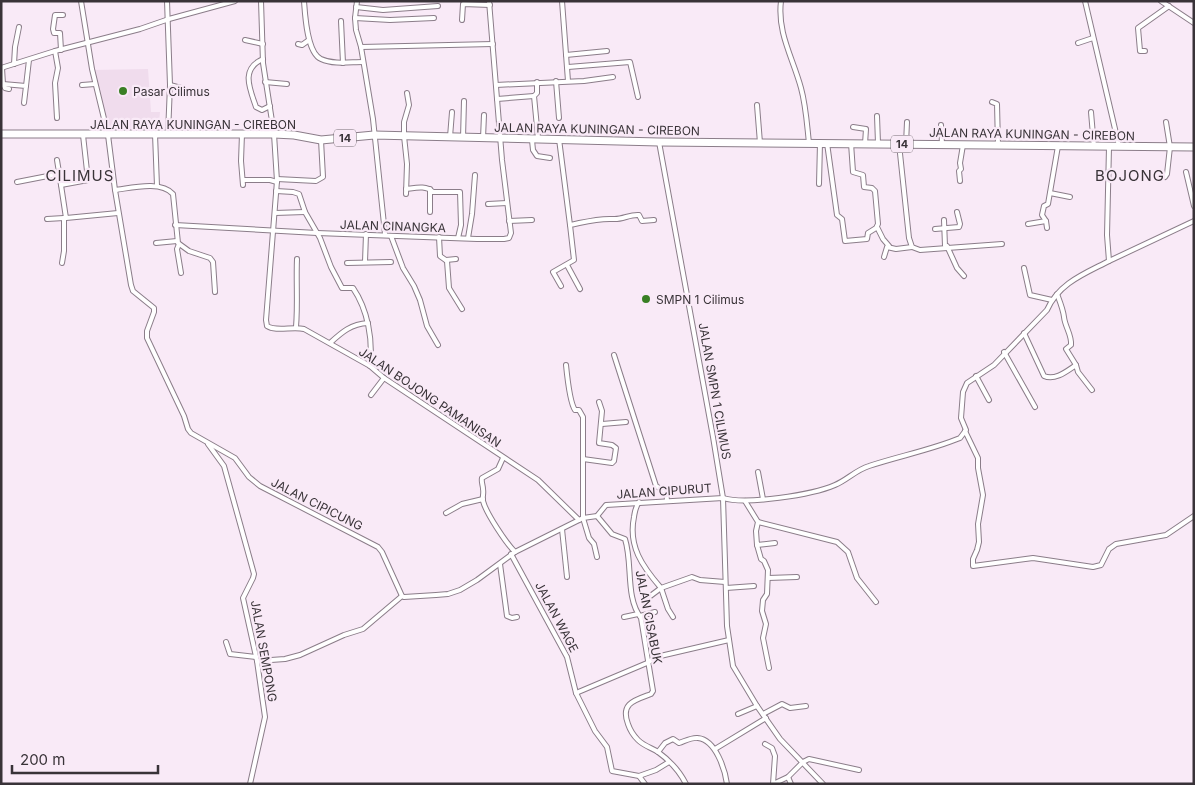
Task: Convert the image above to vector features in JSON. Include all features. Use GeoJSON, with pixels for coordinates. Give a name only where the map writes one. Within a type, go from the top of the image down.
{"type":"FeatureCollection","features":[{"type":"Feature","properties":{"kind":"highway","name":"JALAN RAYA KUNINGAN - CIREBON"},"geometry":{"type":"LineString","coordinates":[[1,134],[274,134],[294,135],[321,140],[374,135],[659,142],[1194,147]]}},
{"type":"Feature","properties":{"kind":"street"},"geometry":{"type":"LineString","coordinates":[[47,219],[118,213],[108,135],[86,42],[81,1]]}},
{"type":"Feature","properties":{"kind":"street"},"geometry":{"type":"LineString","coordinates":[[167,1],[170,85],[168,134]]}},
{"type":"Feature","properties":{"kind":"street"},"geometry":{"type":"LineString","coordinates":[[9,89],[5,88],[3,84],[1,68],[86,42],[140,29],[236,1]]}},
{"type":"Feature","properties":{"kind":"street","name":"JALAN BOJONG PAMANISAN"},"geometry":{"type":"LineString","coordinates":[[261,1],[263,59],[274,134],[277,180],[266,324],[271,328],[304,328],[370,366],[384,378],[538,480],[581,519]]}},
{"type":"Feature","properties":{"kind":"street"},"geometry":{"type":"LineString","coordinates":[[304,1],[309,40],[317,56],[322,60],[363,62]]}},
{"type":"Feature","properties":{"kind":"street"},"geometry":{"type":"LineString","coordinates":[[357,1],[356,30],[361,47],[374,135],[385,234]]}},
{"type":"Feature","properties":{"kind":"street"},"geometry":{"type":"LineString","coordinates":[[562,1],[568,81]]}},
{"type":"Feature","properties":{"kind":"street"},"geometry":{"type":"LineString","coordinates":[[781,1],[780,16],[784,40],[802,90],[809,143]]}},
{"type":"Feature","properties":{"kind":"street"},"geometry":{"type":"LineString","coordinates":[[1085,1],[1119,146]]}},
{"type":"Feature","properties":{"kind":"street"},"geometry":{"type":"LineString","coordinates":[[1161,1],[1194,23]]}},
{"type":"Feature","properties":{"kind":"street"},"geometry":{"type":"LineString","coordinates":[[462,20],[463,4],[490,3]]}},
{"type":"Feature","properties":{"kind":"street","name":"JALAN CINANGKA"},"geometry":{"type":"LineString","coordinates":[[175,225],[317,233],[508,239],[511,233],[497,99],[490,3]]}},
{"type":"Feature","properties":{"kind":"street"},"geometry":{"type":"LineString","coordinates":[[356,7],[383,10],[438,6]]}},
{"type":"Feature","properties":{"kind":"street"},"geometry":{"type":"LineString","coordinates":[[1145,51],[1140,51],[1138,28],[1169,6]]}},
{"type":"Feature","properties":{"kind":"street"},"geometry":{"type":"LineString","coordinates":[[61,50],[60,33],[54,33],[53,29],[54,15],[63,14]]}},
{"type":"Feature","properties":{"kind":"street"},"geometry":{"type":"LineString","coordinates":[[355,18],[390,20],[434,18]]}},
{"type":"Feature","properties":{"kind":"street"},"geometry":{"type":"LineString","coordinates":[[341,22],[343,62]]}},
{"type":"Feature","properties":{"kind":"street"},"geometry":{"type":"LineString","coordinates":[[14,64],[15,47],[20,27]]}},
{"type":"Feature","properties":{"kind":"street"},"geometry":{"type":"LineString","coordinates":[[1078,43],[1093,38]]}},
{"type":"Feature","properties":{"kind":"street"},"geometry":{"type":"LineString","coordinates":[[245,40],[263,44]]}},
{"type":"Feature","properties":{"kind":"street"},"geometry":{"type":"LineString","coordinates":[[298,44],[302,45],[309,40]]}},
{"type":"Feature","properties":{"kind":"street"},"geometry":{"type":"LineString","coordinates":[[361,47],[493,44]]}},
{"type":"Feature","properties":{"kind":"street"},"geometry":{"type":"LineString","coordinates":[[55,51],[58,68],[55,83],[57,118]]}},
{"type":"Feature","properties":{"kind":"street"},"geometry":{"type":"LineString","coordinates":[[566,55],[608,51]]}},
{"type":"Feature","properties":{"kind":"street"},"geometry":{"type":"LineString","coordinates":[[263,59],[255,63],[251,68],[248,83],[256,108],[262,110],[270,106]]}},
{"type":"Feature","properties":{"kind":"street"},"geometry":{"type":"LineString","coordinates":[[24,103],[29,60]]}},
{"type":"Feature","properties":{"kind":"street"},"geometry":{"type":"LineString","coordinates":[[568,67],[630,62],[638,97]]}},
{"type":"Feature","properties":{"kind":"street"},"geometry":{"type":"LineString","coordinates":[[496,85],[613,77]]}},
{"type":"Feature","properties":{"kind":"street"},"geometry":{"type":"LineString","coordinates":[[556,81],[559,118]]}},
{"type":"Feature","properties":{"kind":"street"},"geometry":{"type":"LineString","coordinates":[[266,82],[287,84]]}},
{"type":"Feature","properties":{"kind":"street"},"geometry":{"type":"LineString","coordinates":[[538,82],[534,96],[535,139],[533,150],[538,156],[550,158]]}},
{"type":"Feature","properties":{"kind":"street"},"geometry":{"type":"LineString","coordinates":[[3,84],[26,86]]}},
{"type":"Feature","properties":{"kind":"street"},"geometry":{"type":"LineString","coordinates":[[82,85],[95,84]]}},
{"type":"Feature","properties":{"kind":"street"},"geometry":{"type":"LineString","coordinates":[[170,85],[181,88]]}},
{"type":"Feature","properties":{"kind":"street"},"geometry":{"type":"LineString","coordinates":[[407,94],[409,105],[404,122],[407,164],[406,191],[430,189],[432,192],[460,192],[461,225],[458,238]]}},
{"type":"Feature","properties":{"kind":"street"},"geometry":{"type":"LineString","coordinates":[[497,99],[534,96]]}},
{"type":"Feature","properties":{"kind":"street"},"geometry":{"type":"LineString","coordinates":[[463,138],[464,101]]}},
{"type":"Feature","properties":{"kind":"street"},"geometry":{"type":"LineString","coordinates":[[992,102],[997,104],[998,145]]}},
{"type":"Feature","properties":{"kind":"street"},"geometry":{"type":"LineString","coordinates":[[756,105],[760,143]]}},
{"type":"Feature","properties":{"kind":"street"},"geometry":{"type":"LineString","coordinates":[[450,137],[452,112]]}},
{"type":"Feature","properties":{"kind":"street"},"geometry":{"type":"LineString","coordinates":[[1091,112],[1094,147]]}},
{"type":"Feature","properties":{"kind":"street"},"geometry":{"type":"LineString","coordinates":[[483,138],[484,114]]}},
{"type":"Feature","properties":{"kind":"street"},"geometry":{"type":"LineString","coordinates":[[877,116],[878,143]]}},
{"type":"Feature","properties":{"kind":"street"},"geometry":{"type":"LineString","coordinates":[[907,122],[903,144],[912,247]]}},
{"type":"Feature","properties":{"kind":"street"},"geometry":{"type":"LineString","coordinates":[[1165,177],[1170,147],[1166,122]]}},
{"type":"Feature","properties":{"kind":"street"},"geometry":{"type":"LineString","coordinates":[[941,125],[942,144]]}},
{"type":"Feature","properties":{"kind":"street"},"geometry":{"type":"LineString","coordinates":[[853,127],[866,129],[865,144]]}},
{"type":"Feature","properties":{"kind":"street"},"geometry":{"type":"LineString","coordinates":[[155,134],[157,186]]}},
{"type":"Feature","properties":{"kind":"street"},"geometry":{"type":"LineString","coordinates":[[242,134],[241,161],[243,185]]}},
{"type":"Feature","properties":{"kind":"street"},"geometry":{"type":"LineString","coordinates":[[60,186],[88,180],[83,135]]}},
{"type":"Feature","properties":{"kind":"street"},"geometry":{"type":"LineString","coordinates":[[559,139],[574,259],[574,261],[553,272],[562,286]]}},
{"type":"Feature","properties":{"kind":"street"},"geometry":{"type":"LineString","coordinates":[[242,180],[316,181],[323,177],[321,140]]}},
{"type":"Feature","properties":{"kind":"street","name":"JALAN SMPN 1 CILIMUS"},"geometry":{"type":"LineString","coordinates":[[659,142],[723,498],[725,582],[729,640],[734,669],[780,738],[823,784]]}},
{"type":"Feature","properties":{"kind":"street"},"geometry":{"type":"LineString","coordinates":[[819,184],[823,143]]}},
{"type":"Feature","properties":{"kind":"street"},"geometry":{"type":"LineString","coordinates":[[823,143],[837,215],[842,219],[845,240],[867,239],[868,233],[877,227]]}},
{"type":"Feature","properties":{"kind":"street"},"geometry":{"type":"LineString","coordinates":[[851,144],[853,172],[862,175],[864,187],[872,188],[875,191],[877,227],[889,246],[896,249],[912,247],[920,250],[946,246],[1002,244]]}},
{"type":"Feature","properties":{"kind":"street"},"geometry":{"type":"LineString","coordinates":[[960,181],[959,170],[961,168],[963,144]]}},
{"type":"Feature","properties":{"kind":"street"},"geometry":{"type":"LineString","coordinates":[[1047,228],[1046,221],[1042,216],[1044,206],[1048,204],[1058,146]]}},
{"type":"Feature","properties":{"kind":"street"},"geometry":{"type":"LineString","coordinates":[[1109,147],[1107,235],[1109,261]]}},
{"type":"Feature","properties":{"kind":"street"},"geometry":{"type":"LineString","coordinates":[[57,160],[65,218],[62,263]]}},
{"type":"Feature","properties":{"kind":"street"},"geometry":{"type":"LineString","coordinates":[[1186,172],[1194,206]]}},
{"type":"Feature","properties":{"kind":"street"},"geometry":{"type":"LineString","coordinates":[[17,182],[58,174]]}},
{"type":"Feature","properties":{"kind":"street"},"geometry":{"type":"LineString","coordinates":[[468,238],[475,175]]}},
{"type":"Feature","properties":{"kind":"street"},"geometry":{"type":"LineString","coordinates":[[114,190],[157,186],[171,191],[173,194],[178,242],[177,249],[181,273]]}},
{"type":"Feature","properties":{"kind":"street"},"geometry":{"type":"LineString","coordinates":[[430,189],[430,212]]}},
{"type":"Feature","properties":{"kind":"street"},"geometry":{"type":"LineString","coordinates":[[276,191],[299,194],[305,212],[317,233],[342,288],[354,290],[368,324],[370,366]]}},
{"type":"Feature","properties":{"kind":"street"},"geometry":{"type":"LineString","coordinates":[[1050,193],[1070,196]]}},
{"type":"Feature","properties":{"kind":"street"},"geometry":{"type":"LineString","coordinates":[[488,204],[507,202]]}},
{"type":"Feature","properties":{"kind":"street"},"geometry":{"type":"LineString","coordinates":[[275,213],[305,212]]}},
{"type":"Feature","properties":{"kind":"street"},"geometry":{"type":"LineString","coordinates":[[935,229],[959,227],[957,212]]}},
{"type":"Feature","properties":{"kind":"street","name":"JALAN CIPICUNG"},"geometry":{"type":"LineString","coordinates":[[118,213],[133,291],[152,306],[154,312],[146,336],[184,416],[188,429],[208,445],[235,458],[249,478],[260,486],[378,547],[402,596]]}},
{"type":"Feature","properties":{"kind":"street"},"geometry":{"type":"LineString","coordinates":[[570,225],[594,219],[614,219],[634,214],[639,215],[642,221],[654,220]]}},
{"type":"Feature","properties":{"kind":"street"},"geometry":{"type":"LineString","coordinates":[[509,220],[532,220]]}},
{"type":"Feature","properties":{"kind":"street"},"geometry":{"type":"LineString","coordinates":[[944,220],[946,246],[957,268],[964,276]]}},
{"type":"Feature","properties":{"kind":"street"},"geometry":{"type":"LineString","coordinates":[[1194,220],[1070,281],[1052,300],[1047,310],[1004,352],[994,365],[967,384],[963,392],[961,418],[978,458],[983,495],[978,524],[978,550],[973,559],[973,566],[1033,558],[1092,567],[1101,565],[1109,549],[1116,544],[1166,535],[1194,516]]}},
{"type":"Feature","properties":{"kind":"street"},"geometry":{"type":"LineString","coordinates":[[1028,224],[1046,221]]}},
{"type":"Feature","properties":{"kind":"street"},"geometry":{"type":"LineString","coordinates":[[365,262],[366,234]]}},
{"type":"Feature","properties":{"kind":"street"},"geometry":{"type":"LineString","coordinates":[[391,236],[403,268],[420,300],[427,326],[438,345]]}},
{"type":"Feature","properties":{"kind":"street"},"geometry":{"type":"LineString","coordinates":[[439,237],[440,256],[442,259],[456,259]]}},
{"type":"Feature","properties":{"kind":"street"},"geometry":{"type":"LineString","coordinates":[[156,242],[178,242],[189,251],[210,258],[213,262],[215,292]]}},
{"type":"Feature","properties":{"kind":"street"},"geometry":{"type":"LineString","coordinates":[[884,257],[889,246]]}},
{"type":"Feature","properties":{"kind":"street"},"geometry":{"type":"LineString","coordinates":[[296,327],[298,303],[296,289],[297,259]]}},
{"type":"Feature","properties":{"kind":"street"},"geometry":{"type":"LineString","coordinates":[[446,260],[449,288],[462,308]]}},
{"type":"Feature","properties":{"kind":"street"},"geometry":{"type":"LineString","coordinates":[[347,263],[391,262]]}},
{"type":"Feature","properties":{"kind":"street"},"geometry":{"type":"LineString","coordinates":[[567,264],[580,289]]}},
{"type":"Feature","properties":{"kind":"street"},"geometry":{"type":"LineString","coordinates":[[1024,268],[1030,295],[1052,300]]}},
{"type":"Feature","properties":{"kind":"street"},"geometry":{"type":"LineString","coordinates":[[1057,294],[1071,340],[1071,345],[1066,349],[1078,372],[1092,390]]}},
{"type":"Feature","properties":{"kind":"street"},"geometry":{"type":"LineString","coordinates":[[330,343],[344,330],[360,324],[368,324]]}},
{"type":"Feature","properties":{"kind":"street"},"geometry":{"type":"LineString","coordinates":[[1024,333],[1044,376],[1048,378],[1055,377],[1076,365]]}},
{"type":"Feature","properties":{"kind":"street"},"geometry":{"type":"LineString","coordinates":[[1004,352],[1035,407]]}},
{"type":"Feature","properties":{"kind":"street"},"geometry":{"type":"LineString","coordinates":[[614,355],[656,486],[666,492],[667,500]]}},
{"type":"Feature","properties":{"kind":"street"},"geometry":{"type":"LineString","coordinates":[[566,365],[572,406],[579,410],[583,417],[581,519],[589,538],[594,544],[597,558]]}},
{"type":"Feature","properties":{"kind":"street"},"geometry":{"type":"LineString","coordinates":[[976,376],[990,400]]}},
{"type":"Feature","properties":{"kind":"street"},"geometry":{"type":"LineString","coordinates":[[371,395],[384,378]]}},
{"type":"Feature","properties":{"kind":"street"},"geometry":{"type":"LineString","coordinates":[[583,459],[612,463],[614,461],[616,448],[612,445],[598,443],[602,424],[602,411],[599,402]]}},
{"type":"Feature","properties":{"kind":"street"},"geometry":{"type":"LineString","coordinates":[[602,424],[626,422]]}},
{"type":"Feature","properties":{"kind":"street","name":"JALAN CIPURUT"},"geometry":{"type":"LineString","coordinates":[[402,596],[415,597],[448,594],[460,590],[500,564],[513,553],[581,519],[598,516],[606,505],[723,498],[745,501],[821,490],[836,485],[871,465],[960,438],[965,431]]}},
{"type":"Feature","properties":{"kind":"street","name":"JALAN SEMPONG"},"geometry":{"type":"LineString","coordinates":[[208,445],[224,466],[252,566],[253,578],[243,598],[256,659],[265,717],[250,784]]}},
{"type":"Feature","properties":{"kind":"street"},"geometry":{"type":"LineString","coordinates":[[446,513],[462,504],[483,499],[482,478],[498,469],[503,458]]}},
{"type":"Feature","properties":{"kind":"street"},"geometry":{"type":"LineString","coordinates":[[758,472],[763,499]]}},
{"type":"Feature","properties":{"kind":"street","name":"JALAN WAGE"},"geometry":{"type":"LineString","coordinates":[[483,499],[488,512],[513,553],[567,657],[576,693],[594,731],[608,747],[612,771],[638,776]]}},
{"type":"Feature","properties":{"kind":"street"},"geometry":{"type":"LineString","coordinates":[[745,501],[758,522],[837,542],[844,547],[848,552],[857,578],[876,602]]}},
{"type":"Feature","properties":{"kind":"street"},"geometry":{"type":"LineString","coordinates":[[639,502],[635,508],[631,526],[636,552],[661,588],[668,609],[674,617]]}},
{"type":"Feature","properties":{"kind":"street","name":"JALAN CISABUK"},"geometry":{"type":"LineString","coordinates":[[598,516],[612,534],[626,539],[631,585],[639,615],[652,692],[634,700],[626,708],[625,713],[633,735],[669,762],[686,784]]}},
{"type":"Feature","properties":{"kind":"street"},"geometry":{"type":"LineString","coordinates":[[758,522],[756,531],[757,545],[761,559],[768,567],[762,612],[766,624],[763,638],[769,668]]}},
{"type":"Feature","properties":{"kind":"street"},"geometry":{"type":"LineString","coordinates":[[562,529],[567,577]]}},
{"type":"Feature","properties":{"kind":"street"},"geometry":{"type":"LineString","coordinates":[[757,545],[775,543]]}},
{"type":"Feature","properties":{"kind":"street"},"geometry":{"type":"LineString","coordinates":[[500,564],[507,616],[517,617]]}},
{"type":"Feature","properties":{"kind":"street"},"geometry":{"type":"LineString","coordinates":[[645,600],[661,588],[692,577],[700,580],[725,582]]}},
{"type":"Feature","properties":{"kind":"street"},"geometry":{"type":"LineString","coordinates":[[768,578],[797,577]]}},
{"type":"Feature","properties":{"kind":"street"},"geometry":{"type":"LineString","coordinates":[[726,588],[754,586]]}},
{"type":"Feature","properties":{"kind":"street"},"geometry":{"type":"LineString","coordinates":[[226,642],[230,654],[256,659],[285,659],[300,655],[344,635],[363,629],[402,596]]}},
{"type":"Feature","properties":{"kind":"street"},"geometry":{"type":"LineString","coordinates":[[624,617],[655,612]]}},
{"type":"Feature","properties":{"kind":"street"},"geometry":{"type":"LineString","coordinates":[[576,693],[647,663],[656,657],[729,640]]}},
{"type":"Feature","properties":{"kind":"street"},"geometry":{"type":"LineString","coordinates":[[715,749],[782,704],[790,708],[806,706]]}},
{"type":"Feature","properties":{"kind":"street"},"geometry":{"type":"LineString","coordinates":[[738,714],[757,706]]}},
{"type":"Feature","properties":{"kind":"street"},"geometry":{"type":"LineString","coordinates":[[658,752],[665,743],[673,739],[679,743],[700,738],[715,749],[722,764],[727,784]]}},
{"type":"Feature","properties":{"kind":"street"},"geometry":{"type":"LineString","coordinates":[[765,744],[772,748],[775,756],[773,784],[788,777],[802,762],[812,760],[859,770]]}},
{"type":"Feature","properties":{"kind":"street"},"geometry":{"type":"LineString","coordinates":[[645,784],[638,776],[656,770],[669,762]]}},
{"type":"Feature","properties":{"kind":"street"},"geometry":{"type":"LineString","coordinates":[[788,777],[791,784]]}},
{"type":"Feature","properties":{"kind":"shaded area","name":"Pasar Cilimus"},"geometry":{"type":"Polygon","coordinates":[[[148,69],[151,112],[160,112],[158,133],[107,132],[92,70],[148,69]]]}},
{"type":"Feature","properties":{"kind":"place","name":"Pasar Cilimus"},"geometry":{"type":"Point","coordinates":[123,91]}},
{"type":"Feature","properties":{"kind":"place","name":"SMPN 1 Cilimus"},"geometry":{"type":"Point","coordinates":[646,299]}},
{"type":"Feature","properties":{"kind":"district","name":"CILIMUS"},"geometry":{"type":"Point","coordinates":[80,175]}},
{"type":"Feature","properties":{"kind":"district","name":"BOJONG"},"geometry":{"type":"Point","coordinates":[1130,175]}}]}
